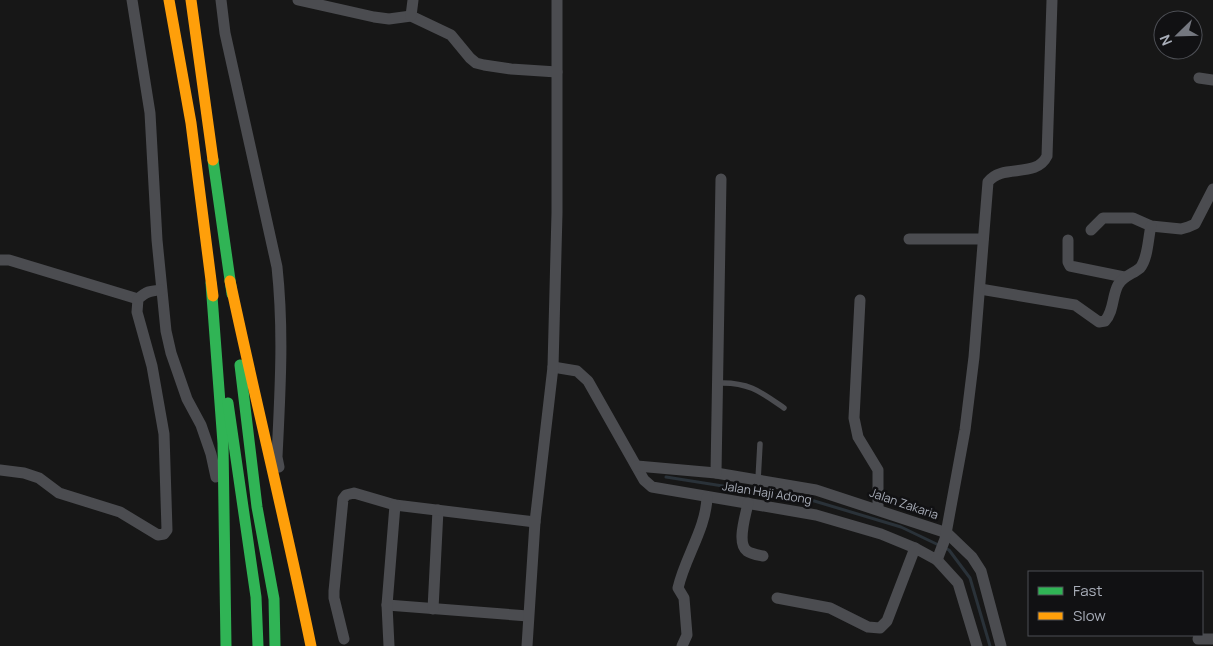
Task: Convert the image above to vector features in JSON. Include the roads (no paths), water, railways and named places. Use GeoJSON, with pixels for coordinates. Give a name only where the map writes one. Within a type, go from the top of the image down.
{"type":"FeatureCollection","features":[{"type":"Feature","properties":{"kind":"main road"},"geometry":{"type":"LineString","coordinates":[[168,0],[191,123],[256,597],[258,646]]}},
{"type":"Feature","properties":{"kind":"main road"},"geometry":{"type":"LineString","coordinates":[[191,0],[230,281],[257,507],[274,599],[275,646]]}},
{"type":"Feature","properties":{"kind":"main road"},"geometry":{"type":"LineString","coordinates":[[230,281],[311,646]]}},
{"type":"Feature","properties":{"kind":"main road"},"geometry":{"type":"LineString","coordinates":[[212,283],[223,443],[226,646]]}},
{"type":"Feature","properties":{"kind":"street"},"geometry":{"type":"LineString","coordinates":[[132,0],[150,113],[166,331],[171,354],[187,399],[201,425],[211,454],[224,516]]}},
{"type":"Feature","properties":{"kind":"street"},"geometry":{"type":"LineString","coordinates":[[220,0],[225,34],[277,267],[282,338],[278,457],[294,563]]}},
{"type":"Feature","properties":{"kind":"street"},"geometry":{"type":"LineString","coordinates":[[298,0],[331,4],[374,18],[389,19],[411,16],[451,35],[476,63],[484,66],[557,72]]}},
{"type":"Feature","properties":{"kind":"street"},"geometry":{"type":"LineString","coordinates":[[411,16],[413,0]]}},
{"type":"Feature","properties":{"kind":"street"},"geometry":{"type":"LineString","coordinates":[[527,646],[535,522],[553,367],[557,212],[556,0]]}},
{"type":"Feature","properties":{"kind":"street"},"geometry":{"type":"LineString","coordinates":[[938,557],[946,536],[965,430],[980,289],[988,182],[992,176],[998,173],[1038,167],[1047,156],[1052,0]]}},
{"type":"Feature","properties":{"kind":"street"},"geometry":{"type":"LineString","coordinates":[[1200,78],[1213,80]]}},
{"type":"Feature","properties":{"kind":"street"},"geometry":{"type":"LineString","coordinates":[[716,473],[721,178]]}},
{"type":"Feature","properties":{"kind":"street"},"geometry":{"type":"LineString","coordinates":[[1091,230],[1103,218],[1134,218],[1151,226],[1181,229],[1195,224],[1213,189]]}},
{"type":"Feature","properties":{"kind":"street"},"geometry":{"type":"LineString","coordinates":[[980,289],[1075,305],[1099,322],[1105,321],[1109,317],[1118,285],[1124,277],[1138,270],[1144,263],[1151,226]]}},
{"type":"Feature","properties":{"kind":"street"},"geometry":{"type":"LineString","coordinates":[[909,239],[983,239]]}},
{"type":"Feature","properties":{"kind":"street"},"geometry":{"type":"LineString","coordinates":[[1068,240],[1068,262],[1070,266],[1124,277]]}},
{"type":"Feature","properties":{"kind":"street"},"geometry":{"type":"LineString","coordinates":[[0,260],[9,260],[138,299]]}},
{"type":"Feature","properties":{"kind":"street"},"geometry":{"type":"LineString","coordinates":[[138,299],[147,292],[162,290]]}},
{"type":"Feature","properties":{"kind":"street"},"geometry":{"type":"LineString","coordinates":[[0,470],[24,473],[39,478],[59,493],[70,498],[120,512],[158,535],[164,534],[167,530],[164,434],[152,366],[138,312],[138,299]]}},
{"type":"Feature","properties":{"kind":"street"},"geometry":{"type":"LineString","coordinates":[[860,300],[854,418],[858,437],[878,470],[878,510]]}},
{"type":"Feature","properties":{"kind":"street","name":"Jalan Haji Adong"},"geometry":{"type":"LineString","coordinates":[[553,367],[577,371],[588,381],[644,480],[652,488],[816,515],[880,534],[938,557],[958,583],[977,646]]}},
{"type":"Feature","properties":{"kind":"street","name":"Jalan Zakaria"},"geometry":{"type":"LineString","coordinates":[[637,466],[716,473],[816,490],[878,510],[946,536],[972,557],[981,570],[1000,646]]}},
{"type":"Feature","properties":{"kind":"street"},"geometry":{"type":"LineString","coordinates":[[344,639],[334,591],[343,499],[350,493],[395,505],[535,522]]}},
{"type":"Feature","properties":{"kind":"street"},"geometry":{"type":"LineString","coordinates":[[682,646],[687,635],[684,598],[678,588],[682,570],[691,554],[707,509],[707,497]]}},
{"type":"Feature","properties":{"kind":"street"},"geometry":{"type":"LineString","coordinates":[[748,503],[742,538],[743,547],[748,552],[763,556]]}},
{"type":"Feature","properties":{"kind":"street"},"geometry":{"type":"LineString","coordinates":[[389,646],[387,605],[395,505]]}},
{"type":"Feature","properties":{"kind":"street"},"geometry":{"type":"LineString","coordinates":[[433,609],[438,510]]}},
{"type":"Feature","properties":{"kind":"street"},"geometry":{"type":"LineString","coordinates":[[777,598],[830,608],[868,627],[880,628],[887,621],[915,548]]}},
{"type":"Feature","properties":{"kind":"street"},"geometry":{"type":"LineString","coordinates":[[387,605],[528,616]]}},
{"type":"Feature","properties":{"kind":"street"},"geometry":{"type":"LineString","coordinates":[[1198,639],[1213,639]]}},
{"type":"Feature","properties":{"kind":"lane"},"geometry":{"type":"LineString","coordinates":[[719,383],[735,382],[748,385],[784,408]]}},
{"type":"Feature","properties":{"kind":"lane"},"geometry":{"type":"LineString","coordinates":[[758,480],[760,444]]}},
{"type":"Feature","properties":{"kind":"waterway"},"geometry":{"type":"LineString","coordinates":[[666,477],[811,500],[901,527],[949,550],[970,578],[990,646]]}}]}
